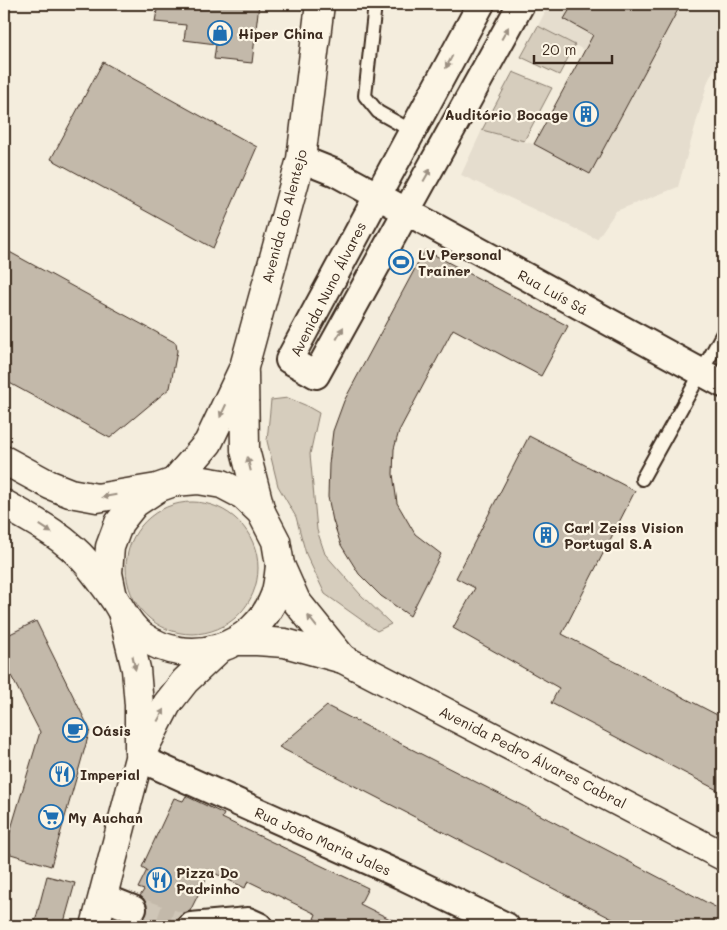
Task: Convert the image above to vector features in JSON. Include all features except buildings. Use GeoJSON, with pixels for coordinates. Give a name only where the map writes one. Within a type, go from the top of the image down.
{"type":"FeatureCollection","features":[{"type":"Feature","properties":{"kind":"main road","name":"Avenida do Alentejo"},"geometry":{"type":"LineString","coordinates":[[165,485],[208,443],[244,367],[301,159],[320,4]]}},
{"type":"Feature","properties":{"kind":"main road","name":"Avenida do Alentejo"},"geometry":{"type":"LineString","coordinates":[[244,367],[245,450],[261,512]]}},
{"type":"Feature","properties":{"kind":"main road","name":"Avenida Pedro Álvares Cabral"},"geometry":{"type":"LineString","coordinates":[[4,460],[50,485],[70,493],[97,498],[198,480],[222,484],[243,495],[261,512],[276,541],[280,565],[296,601],[343,659]]}},
{"type":"Feature","properties":{"kind":"main road"},"geometry":{"type":"LineString","coordinates":[[139,758],[139,705],[136,668],[108,573],[108,564],[110,547],[119,523],[135,503],[165,485]]}},
{"type":"Feature","properties":{"kind":"main road","name":"Avenida Pedro Álvares Cabral"},"geometry":{"type":"LineString","coordinates":[[4,504],[66,542],[87,563],[118,607],[142,636],[165,648],[192,652],[257,641],[285,643],[343,659],[723,856]]}},
{"type":"Feature","properties":{"kind":"main road","name":"Avenida Pedro Álvares Cabral"},"geometry":{"type":"LineString","coordinates":[[228,645],[260,622],[275,595],[280,565]]}},
{"type":"Feature","properties":{"kind":"main road"},"geometry":{"type":"LineString","coordinates":[[95,926],[139,758],[167,704],[185,681],[228,645]]}},
{"type":"Feature","properties":{"kind":"street","name":"Avenida Nuno Álvares"},"geometry":{"type":"LineString","coordinates":[[480,4],[289,360],[316,375],[521,4]]}},
{"type":"Feature","properties":{"kind":"street","name":"Rua Luís Sá"},"geometry":{"type":"LineString","coordinates":[[301,159],[336,173],[713,379]]}},
{"type":"Feature","properties":{"kind":"street","name":"Rua João Maria Jales"},"geometry":{"type":"LineString","coordinates":[[139,758],[408,879],[506,926]]}},
{"type":"Feature","properties":{"kind":"street"},"geometry":{"type":"LineString","coordinates":[[103,897],[133,909]]}},
{"type":"Feature","properties":{"kind":"street"},"geometry":{"type":"LineString","coordinates":[[192,926],[248,921],[259,926]]}},
{"type":"Feature","properties":{"kind":"lane"},"geometry":{"type":"LineString","coordinates":[[376,4],[364,96],[378,112],[412,131]]}},
{"type":"Feature","properties":{"kind":"lane"},"geometry":{"type":"LineString","coordinates":[[642,480],[713,379],[723,334]]}},
{"type":"Feature","properties":{"kind":"shaded area"},"geometry":{"type":"Polygon","coordinates":[[[549,4],[723,4],[723,52],[708,81],[678,187],[616,211],[597,239],[461,175],[482,130],[534,144],[590,174],[638,85],[582,54],[584,50],[538,26],[549,4]]]}},
{"type":"Feature","properties":{"kind":"shaded area"},"geometry":{"type":"Polygon","coordinates":[[[538,26],[575,45],[559,75],[521,57],[538,26]]]}},
{"type":"Feature","properties":{"kind":"shaded area"},"geometry":{"type":"Polygon","coordinates":[[[513,72],[552,88],[524,141],[482,130],[513,72]]]}},
{"type":"Feature","properties":{"kind":"shaded area"},"geometry":{"type":"Polygon","coordinates":[[[288,398],[319,413],[310,454],[317,530],[325,554],[360,594],[391,624],[377,631],[325,594],[306,554],[296,517],[278,486],[267,441],[271,400],[288,398]]]}},
{"type":"Feature","properties":{"kind":"shaded area"},"geometry":{"type":"Polygon","coordinates":[[[192,502],[205,503],[217,507],[239,521],[253,543],[257,555],[257,581],[253,593],[239,615],[217,629],[205,633],[192,634],[179,633],[167,629],[145,615],[131,593],[127,581],[126,568],[127,555],[131,543],[145,521],[167,507],[179,503],[192,502]]]}},
{"type":"Feature","properties":{"kind":"tunnel"},"geometry":{"type":"LineString","coordinates":[[133,909],[181,926]]}},
{"type":"Feature","properties":{"kind":"place","name":"Hiper China"},"geometry":{"type":"Point","coordinates":[220,33]}},
{"type":"Feature","properties":{"kind":"place","name":"Auditório Bocage"},"geometry":{"type":"Point","coordinates":[586,114]}},
{"type":"Feature","properties":{"kind":"place","name":"LV Personal Trainer"},"geometry":{"type":"Point","coordinates":[401,262]}},
{"type":"Feature","properties":{"kind":"place","name":"Carl Zeiss Vision Portugal S.A"},"geometry":{"type":"Point","coordinates":[546,535]}},
{"type":"Feature","properties":{"kind":"place","name":"Oásis"},"geometry":{"type":"Point","coordinates":[75,730]}},
{"type":"Feature","properties":{"kind":"place","name":"Imperial"},"geometry":{"type":"Point","coordinates":[62,774]}},
{"type":"Feature","properties":{"kind":"place","name":"My Auchan"},"geometry":{"type":"Point","coordinates":[51,817]}},
{"type":"Feature","properties":{"kind":"place","name":"Pizza Do Padrinho"},"geometry":{"type":"Point","coordinates":[159,880]}}]}
